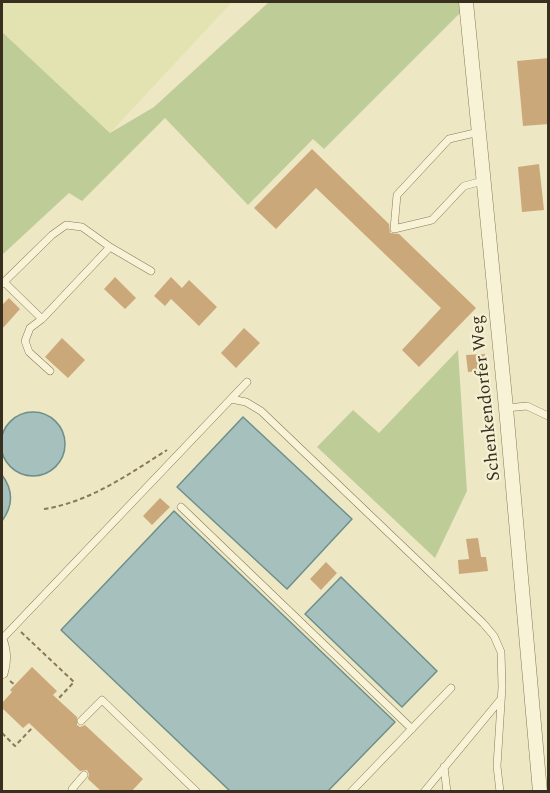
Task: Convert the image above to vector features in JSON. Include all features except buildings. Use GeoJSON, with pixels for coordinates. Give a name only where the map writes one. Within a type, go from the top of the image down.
{"type":"FeatureCollection","features":[{"type":"Feature","properties":{"kind":"street","name":"Schenkendorfer Weg"},"geometry":{"type":"LineString","coordinates":[[466,2],[506,408],[540,792]]}},
{"type":"Feature","properties":{"kind":"lane"},"geometry":{"type":"LineString","coordinates":[[478,132],[449,139],[397,195],[394,229],[432,220],[464,186],[483,181]]}},
{"type":"Feature","properties":{"kind":"lane"},"geometry":{"type":"LineString","coordinates":[[42,319],[3,283],[52,235],[66,225],[82,227],[110,248],[151,271]]}},
{"type":"Feature","properties":{"kind":"lane"},"geometry":{"type":"LineString","coordinates":[[50,371],[30,352],[25,341],[30,328],[42,319],[110,248]]}},
{"type":"Feature","properties":{"kind":"lane"},"geometry":{"type":"LineString","coordinates":[[2,675],[7,662],[2,638],[247,382]]}},
{"type":"Feature","properties":{"kind":"lane"},"geometry":{"type":"LineString","coordinates":[[231,399],[246,402],[261,411],[494,636],[501,652],[497,766],[500,792]]}},
{"type":"Feature","properties":{"kind":"lane"},"geometry":{"type":"LineString","coordinates":[[506,408],[527,406],[549,416]]}},
{"type":"Feature","properties":{"kind":"lane"},"geometry":{"type":"LineString","coordinates":[[181,507],[412,729]]}},
{"type":"Feature","properties":{"kind":"lane"},"geometry":{"type":"LineString","coordinates":[[351,792],[451,688]]}},
{"type":"Feature","properties":{"kind":"lane"},"geometry":{"type":"LineString","coordinates":[[424,792],[501,699]]}},
{"type":"Feature","properties":{"kind":"lane"},"geometry":{"type":"LineString","coordinates":[[81,721],[102,700],[197,792]]}},
{"type":"Feature","properties":{"kind":"lane"},"geometry":{"type":"LineString","coordinates":[[444,767],[447,792]]}},
{"type":"Feature","properties":{"kind":"lane"},"geometry":{"type":"LineString","coordinates":[[74,792],[72,789],[84,775]]}},
{"type":"Feature","properties":{"kind":"path"},"geometry":{"type":"LineString","coordinates":[[44,509],[63,506],[119,481],[166,450]]}},
{"type":"Feature","properties":{"kind":"path"},"geometry":{"type":"LineString","coordinates":[[14,626],[74,681],[58,699]]}},
{"type":"Feature","properties":{"kind":"path"},"geometry":{"type":"LineString","coordinates":[[2,733],[15,746],[33,727]]}},
{"type":"Feature","properties":{"kind":"green space"},"geometry":{"type":"Polygon","coordinates":[[[2,2],[232,2],[110,133],[2,32],[2,2]]]}},
{"type":"Feature","properties":{"kind":"green space"},"geometry":{"type":"Polygon","coordinates":[[[269,2],[460,2],[461,12],[324,149],[313,139],[248,205],[165,118],[82,201],[69,193],[2,255],[2,32],[110,133],[154,107],[269,2]]]}},
{"type":"Feature","properties":{"kind":"green space"},"geometry":{"type":"Polygon","coordinates":[[[458,350],[467,491],[435,558],[317,447],[353,410],[379,433],[458,350]]]}},
{"type":"Feature","properties":{"kind":"water"},"geometry":{"type":"Polygon","coordinates":[[[27,412],[39,412],[56,421],[63,432],[65,444],[63,456],[56,467],[39,476],[27,476],[15,471],[6,462],[1,450],[1,438],[6,426],[15,417],[27,412]]]}},
{"type":"Feature","properties":{"kind":"water"},"geometry":{"type":"Polygon","coordinates":[[[243,417],[352,519],[287,589],[177,487],[243,417]]]}},
{"type":"Feature","properties":{"kind":"water"},"geometry":{"type":"Polygon","coordinates":[[[2,475],[9,487],[11,498],[2,521],[2,475]]]}},
{"type":"Feature","properties":{"kind":"water"},"geometry":{"type":"Polygon","coordinates":[[[174,511],[395,722],[328,791],[230,791],[61,630],[174,511]]]}},
{"type":"Feature","properties":{"kind":"water"},"geometry":{"type":"Polygon","coordinates":[[[341,577],[437,671],[402,707],[305,614],[341,577]]]}}]}
